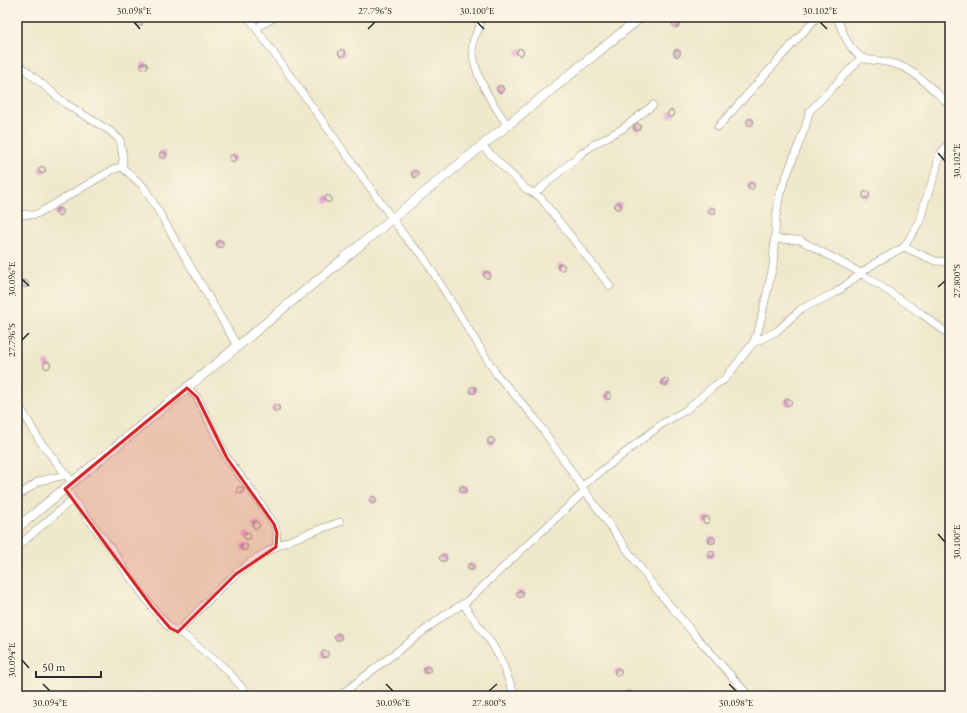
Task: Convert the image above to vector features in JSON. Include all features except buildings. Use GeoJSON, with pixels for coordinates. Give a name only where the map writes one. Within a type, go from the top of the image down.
{"type":"FeatureCollection","features":[{"type":"Feature","properties":{"kind":"street"},"geometry":{"type":"LineString","coordinates":[[248,17],[409,242],[421,253],[497,375],[534,417],[583,489],[653,585],[749,696]]}},
{"type":"Feature","properties":{"kind":"street"},"geometry":{"type":"LineString","coordinates":[[256,28],[274,17]]}},
{"type":"Feature","properties":{"kind":"street"},"geometry":{"type":"LineString","coordinates":[[476,17],[480,25],[473,40],[475,62],[482,83],[491,101],[508,126]]}},
{"type":"Feature","properties":{"kind":"street"},"geometry":{"type":"LineString","coordinates":[[17,528],[393,218],[641,17]]}},
{"type":"Feature","properties":{"kind":"street"},"geometry":{"type":"LineString","coordinates":[[718,127],[817,17]]}},
{"type":"Feature","properties":{"kind":"street"},"geometry":{"type":"LineString","coordinates":[[837,17],[852,48],[862,57],[890,62],[905,68],[930,87],[950,105]]}},
{"type":"Feature","properties":{"kind":"street"},"geometry":{"type":"LineString","coordinates":[[339,696],[450,610],[463,604],[583,489],[663,423],[686,410],[724,380],[753,343],[759,328],[773,266],[776,217],[780,193],[806,125],[808,112],[862,57]]}},
{"type":"Feature","properties":{"kind":"street"},"geometry":{"type":"LineString","coordinates":[[17,63],[66,104],[115,135],[120,140],[122,149],[122,167]]}},
{"type":"Feature","properties":{"kind":"street"},"geometry":{"type":"LineString","coordinates":[[535,193],[582,153],[593,145],[622,129],[653,105]]}},
{"type":"Feature","properties":{"kind":"street"},"geometry":{"type":"LineString","coordinates":[[753,343],[778,331],[801,309],[835,294],[875,263],[904,247],[920,221],[936,171],[939,156],[950,141]]}},
{"type":"Feature","properties":{"kind":"street"},"geometry":{"type":"LineString","coordinates":[[482,146],[526,189],[540,197],[610,286]]}},
{"type":"Feature","properties":{"kind":"street"},"geometry":{"type":"LineString","coordinates":[[122,167],[144,187],[150,196],[238,346]]}},
{"type":"Feature","properties":{"kind":"street"},"geometry":{"type":"LineString","coordinates":[[17,214],[33,215],[39,213],[114,169],[122,167]]}},
{"type":"Feature","properties":{"kind":"street"},"geometry":{"type":"LineString","coordinates":[[775,239],[800,240],[807,243],[861,274],[927,317],[950,335]]}},
{"type":"Feature","properties":{"kind":"street"},"geometry":{"type":"LineString","coordinates":[[904,247],[935,261],[950,262]]}},
{"type":"Feature","properties":{"kind":"street"},"geometry":{"type":"LineString","coordinates":[[187,388],[197,397],[227,458],[274,524],[277,533],[276,547]]}},
{"type":"Feature","properties":{"kind":"street"},"geometry":{"type":"LineString","coordinates":[[17,405],[23,412],[39,440],[72,482]]}},
{"type":"Feature","properties":{"kind":"street"},"geometry":{"type":"LineString","coordinates":[[17,498],[39,481],[66,475]]}},
{"type":"Feature","properties":{"kind":"street"},"geometry":{"type":"LineString","coordinates":[[65,489],[114,552],[127,573],[152,607],[170,628],[184,635],[227,670],[248,696]]}},
{"type":"Feature","properties":{"kind":"street"},"geometry":{"type":"LineString","coordinates":[[17,547],[73,500]]}},
{"type":"Feature","properties":{"kind":"street"},"geometry":{"type":"LineString","coordinates":[[178,632],[236,574],[258,557],[276,547],[340,522]]}},
{"type":"Feature","properties":{"kind":"street"},"geometry":{"type":"LineString","coordinates":[[463,604],[492,644],[501,660],[515,696]]}},
{"type":"Feature","properties":{"kind":"highlighted area"},"geometry":{"type":"Polygon","coordinates":[[[187,388],[197,397],[227,458],[274,524],[277,533],[276,547],[236,574],[178,632],[170,628],[152,607],[65,489],[187,388]]]}}]}
